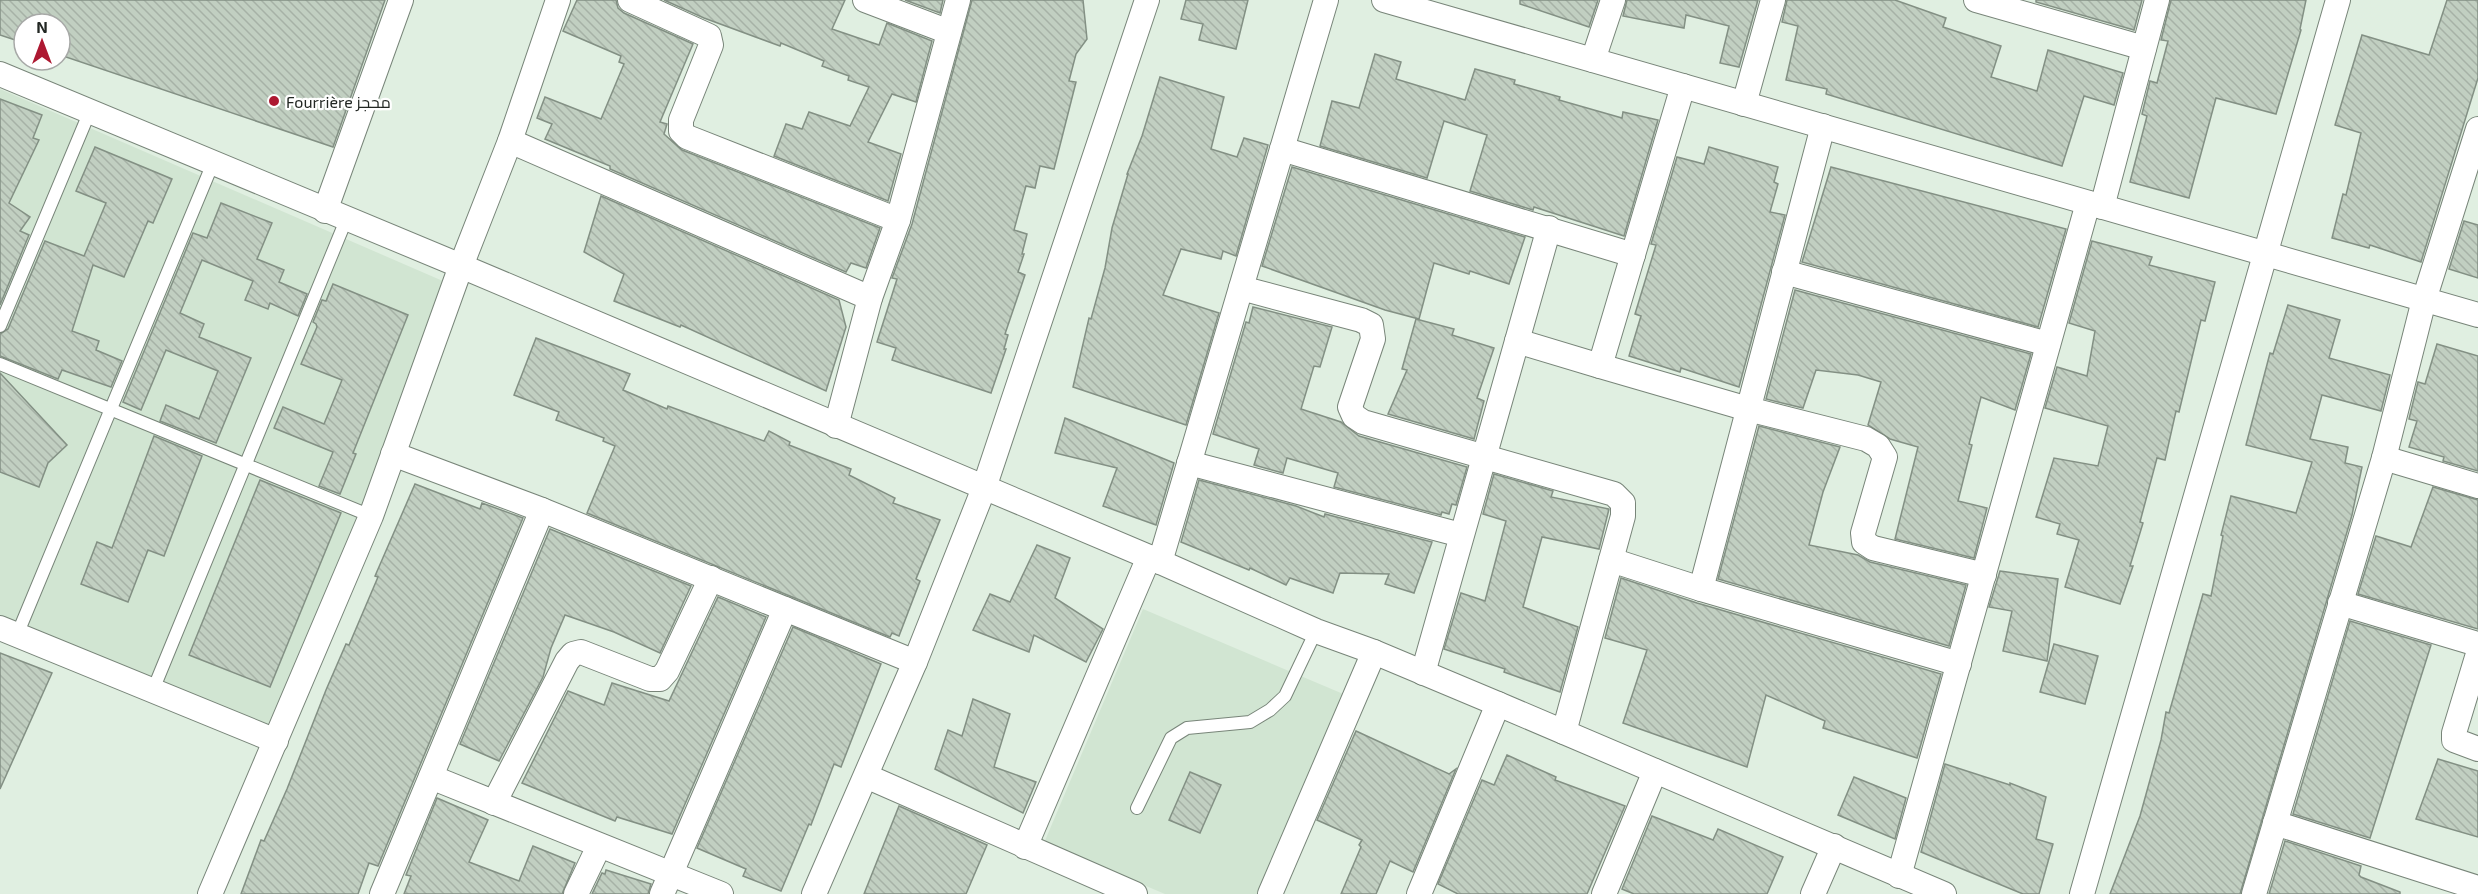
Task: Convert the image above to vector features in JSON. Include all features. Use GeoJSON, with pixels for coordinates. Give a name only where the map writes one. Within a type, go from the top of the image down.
{"type":"FeatureCollection","features":[{"type":"Feature","properties":{"kind":"street"},"geometry":{"type":"LineString","coordinates":[[336,215],[400,0]]}},
{"type":"Feature","properties":{"kind":"street"},"geometry":{"type":"LineString","coordinates":[[210,894],[371,516],[461,266],[510,141],[558,0]]}},
{"type":"Feature","properties":{"kind":"street"},"geometry":{"type":"LineString","coordinates":[[630,0],[709,36],[711,45],[681,120],[681,131],[687,136],[898,220]]}},
{"type":"Feature","properties":{"kind":"street"},"geometry":{"type":"LineString","coordinates":[[865,0],[949,32]]}},
{"type":"Feature","properties":{"kind":"street"},"geometry":{"type":"LineString","coordinates":[[836,426],[870,298],[898,220],[958,0]]}},
{"type":"Feature","properties":{"kind":"street"},"geometry":{"type":"LineString","coordinates":[[814,894],[915,662],[984,488],[1147,0]]}},
{"type":"Feature","properties":{"kind":"street"},"geometry":{"type":"LineString","coordinates":[[1025,847],[1154,560],[1189,464],[1326,0]]}},
{"type":"Feature","properties":{"kind":"street"},"geometry":{"type":"LineString","coordinates":[[1384,0],[2478,315]]}},
{"type":"Feature","properties":{"kind":"street"},"geometry":{"type":"LineString","coordinates":[[1593,60],[1613,0]]}},
{"type":"Feature","properties":{"kind":"street"},"geometry":{"type":"LineString","coordinates":[[1744,104],[1773,0]]}},
{"type":"Feature","properties":{"kind":"street"},"geometry":{"type":"LineString","coordinates":[[1976,0],[2144,48]]}},
{"type":"Feature","properties":{"kind":"street"},"geometry":{"type":"LineString","coordinates":[[1899,876],[2048,344],[2095,205],[2157,0]]}},
{"type":"Feature","properties":{"kind":"street"},"geometry":{"type":"LineString","coordinates":[[2082,894],[2338,0]]}},
{"type":"Feature","properties":{"kind":"street"},"geometry":{"type":"LineString","coordinates":[[0,74],[461,266],[1317,631],[1374,652],[1498,704],[1944,894]]}},
{"type":"Feature","properties":{"kind":"street"},"geometry":{"type":"LineString","coordinates":[[1600,366],[1683,86]]}},
{"type":"Feature","properties":{"kind":"street"},"geometry":{"type":"LineString","coordinates":[[1701,589],[1823,126]]}},
{"type":"Feature","properties":{"kind":"street"},"geometry":{"type":"LineString","coordinates":[[2254,894],[2384,458],[2424,300],[2474,156],[2478,129]]}},
{"type":"Feature","properties":{"kind":"street"},"geometry":{"type":"LineString","coordinates":[[510,141],[870,298]]}},
{"type":"Feature","properties":{"kind":"street"},"geometry":{"type":"LineString","coordinates":[[1282,148],[1633,255]]}},
{"type":"Feature","properties":{"kind":"street"},"geometry":{"type":"LineString","coordinates":[[1423,673],[1549,228]]}},
{"type":"Feature","properties":{"kind":"street"},"geometry":{"type":"LineString","coordinates":[[1784,272],[2048,344]]}},
{"type":"Feature","properties":{"kind":"street"},"geometry":{"type":"LineString","coordinates":[[1241,288],[1361,320],[1371,325],[1373,339],[1350,407],[1354,416],[1363,422],[1614,494],[1623,503],[1623,516],[1564,732]]}},
{"type":"Feature","properties":{"kind":"street"},"geometry":{"type":"LineString","coordinates":[[1517,341],[1748,408],[1866,438],[1878,446],[1885,458],[1863,533],[1864,542],[1873,548],[1984,575]]}},
{"type":"Feature","properties":{"kind":"street"},"geometry":{"type":"LineString","coordinates":[[393,454],[542,510],[915,662]]}},
{"type":"Feature","properties":{"kind":"street"},"geometry":{"type":"LineString","coordinates":[[2384,458],[2478,486]]}},
{"type":"Feature","properties":{"kind":"street"},"geometry":{"type":"LineString","coordinates":[[1189,464],[1461,536]]}},
{"type":"Feature","properties":{"kind":"street"},"geometry":{"type":"LineString","coordinates":[[382,894],[542,510]]}},
{"type":"Feature","properties":{"kind":"street"},"geometry":{"type":"LineString","coordinates":[[1611,560],[1701,589],[1959,664]]}},
{"type":"Feature","properties":{"kind":"street"},"geometry":{"type":"LineString","coordinates":[[494,803],[567,661],[573,654],[581,652],[650,679],[660,679],[667,671],[711,578]]}},
{"type":"Feature","properties":{"kind":"street"},"geometry":{"type":"LineString","coordinates":[[2340,603],[2474,643],[2478,649]]}},
{"type":"Feature","properties":{"kind":"street"},"geometry":{"type":"LineString","coordinates":[[667,884],[785,609]]}},
{"type":"Feature","properties":{"kind":"street"},"geometry":{"type":"LineString","coordinates":[[8,631],[276,741]]}},
{"type":"Feature","properties":{"kind":"street"},"geometry":{"type":"LineString","coordinates":[[1270,894],[1374,652]]}},
{"type":"Feature","properties":{"kind":"street"},"geometry":{"type":"LineString","coordinates":[[2478,654],[2454,733],[2454,740],[2478,749]]}},
{"type":"Feature","properties":{"kind":"street"},"geometry":{"type":"LineString","coordinates":[[1419,894],[1498,704]]}},
{"type":"Feature","properties":{"kind":"street"},"geometry":{"type":"LineString","coordinates":[[1604,894],[1655,771]]}},
{"type":"Feature","properties":{"kind":"street"},"geometry":{"type":"LineString","coordinates":[[866,776],[1136,894]]}},
{"type":"Feature","properties":{"kind":"street"},"geometry":{"type":"LineString","coordinates":[[431,777],[599,846],[667,884],[721,894]]}},
{"type":"Feature","properties":{"kind":"street"},"geometry":{"type":"LineString","coordinates":[[2275,823],[2478,888]]}},
{"type":"Feature","properties":{"kind":"street"},"geometry":{"type":"LineString","coordinates":[[576,894],[599,846]]}},
{"type":"Feature","properties":{"kind":"street"},"geometry":{"type":"LineString","coordinates":[[1813,894],[1834,846]]}},
{"type":"Feature","properties":{"kind":"lane"},"geometry":{"type":"LineString","coordinates":[[0,326],[90,111]]}},
{"type":"Feature","properties":{"kind":"lane"},"geometry":{"type":"LineString","coordinates":[[8,631],[110,410],[213,163]]}},
{"type":"Feature","properties":{"kind":"lane"},"geometry":{"type":"LineString","coordinates":[[153,690],[245,465],[336,215]]}},
{"type":"Feature","properties":{"kind":"lane"},"geometry":{"type":"LineString","coordinates":[[0,364],[371,516]]}},
{"type":"Feature","properties":{"kind":"lane"},"geometry":{"type":"LineString","coordinates":[[1137,808],[1171,738],[1187,728],[1250,723],[1270,711],[1285,696],[1317,631]]}},
{"type":"Feature","properties":{"kind":"shaded area"},"geometry":{"type":"Polygon","coordinates":[[[0,89],[459,288],[270,730],[0,621],[0,89]]]}},
{"type":"Feature","properties":{"kind":"shaded area"},"geometry":{"type":"Polygon","coordinates":[[[1143,609],[1348,696],[1264,894],[1165,894],[1044,843],[1143,609]]]}},
{"type":"Feature","properties":{"kind":"building","name":"Fourrière محجز"},"geometry":{"type":"Polygon","coordinates":[[[0,0],[385,0],[333,147],[72,59],[72,12],[12,12],[12,39],[0,35],[0,0]]]}},
{"type":"Feature","properties":{"kind":"building"},"geometry":{"type":"Polygon","coordinates":[[[577,0],[616,0],[618,8],[624,13],[693,44],[660,122],[667,124],[664,134],[682,150],[880,228],[866,268],[851,263],[846,272],[545,139],[552,124],[537,118],[545,97],[601,119],[624,64],[619,62],[621,56],[563,31],[577,0]]]}},
{"type":"Feature","properties":{"kind":"building"},"geometry":{"type":"Polygon","coordinates":[[[664,0],[845,0],[832,29],[879,45],[887,23],[932,41],[916,102],[892,94],[868,142],[901,154],[888,201],[774,156],[786,124],[802,129],[809,112],[850,126],[869,87],[848,80],[849,76],[822,66],[824,61],[781,43],[780,46],[704,18],[664,0]]]}},
{"type":"Feature","properties":{"kind":"building"},"geometry":{"type":"Polygon","coordinates":[[[905,0],[943,0],[940,13],[905,0]]]}},
{"type":"Feature","properties":{"kind":"building"},"geometry":{"type":"Polygon","coordinates":[[[972,0],[1083,0],[1087,39],[1076,54],[1069,81],[1076,82],[1054,169],[1040,166],[1035,188],[1026,186],[1014,230],[1027,234],[1018,272],[1025,275],[1005,334],[1008,335],[1004,349],[1006,349],[991,393],[892,360],[896,348],[877,342],[897,279],[892,278],[912,224],[972,0]]]}},
{"type":"Feature","properties":{"kind":"building"},"geometry":{"type":"Polygon","coordinates":[[[1186,0],[1248,0],[1236,49],[1199,40],[1203,24],[1181,19],[1186,0]]]}},
{"type":"Feature","properties":{"kind":"building"},"geometry":{"type":"Polygon","coordinates":[[[1520,0],[1598,0],[1589,27],[1520,4],[1520,0]]]}},
{"type":"Feature","properties":{"kind":"building"},"geometry":{"type":"Polygon","coordinates":[[[1627,0],[1758,0],[1739,67],[1720,63],[1729,26],[1686,15],[1684,28],[1623,16],[1627,0]]]}},
{"type":"Feature","properties":{"kind":"building"},"geometry":{"type":"Polygon","coordinates":[[[1787,0],[1895,0],[1946,18],[1943,27],[2001,46],[1991,77],[2037,91],[2048,50],[2123,73],[2114,105],[2084,96],[2062,166],[1826,94],[1827,89],[1786,80],[1798,26],[1782,22],[1787,0]]]}},
{"type":"Feature","properties":{"kind":"building"},"geometry":{"type":"Polygon","coordinates":[[[2036,0],[2142,0],[2134,30],[2036,2],[2036,0]]]}},
{"type":"Feature","properties":{"kind":"building"},"geometry":{"type":"Polygon","coordinates":[[[2171,0],[2306,0],[2301,30],[2276,114],[2216,98],[2189,198],[2130,182],[2147,116],[2142,114],[2150,81],[2157,83],[2168,41],[2161,40],[2171,0]]]}},
{"type":"Feature","properties":{"kind":"building"},"geometry":{"type":"Polygon","coordinates":[[[2447,0],[2478,0],[2478,78],[2421,262],[2370,245],[2369,248],[2332,238],[2343,194],[2346,195],[2361,133],[2335,125],[2362,35],[2429,55],[2447,0]]]}},
{"type":"Feature","properties":{"kind":"building"},"geometry":{"type":"Polygon","coordinates":[[[1375,54],[1401,62],[1396,79],[1465,100],[1475,69],[1515,80],[1514,84],[1560,97],[1559,100],[1622,118],[1623,112],[1658,120],[1624,236],[1534,207],[1533,210],[1470,191],[1487,135],[1444,121],[1427,178],[1320,146],[1332,101],[1359,108],[1375,54]]]}},
{"type":"Feature","properties":{"kind":"building"},"geometry":{"type":"Polygon","coordinates":[[[1160,77],[1224,97],[1211,149],[1237,157],[1244,138],[1268,145],[1236,256],[1223,251],[1221,259],[1181,249],[1163,295],[1219,313],[1186,425],[1073,387],[1127,174],[1142,136],[1160,77]]]}},
{"type":"Feature","properties":{"kind":"building"},"geometry":{"type":"Polygon","coordinates":[[[0,99],[42,115],[33,138],[39,140],[9,203],[30,217],[20,231],[29,235],[0,305],[0,99]]]}},
{"type":"Feature","properties":{"kind":"building"},"geometry":{"type":"Polygon","coordinates":[[[95,147],[172,179],[153,223],[148,221],[124,277],[93,265],[72,331],[99,341],[96,350],[122,361],[111,387],[62,370],[58,379],[0,356],[0,334],[8,329],[45,241],[84,256],[106,203],[76,191],[95,147]]]}},
{"type":"Feature","properties":{"kind":"building"},"geometry":{"type":"Polygon","coordinates":[[[1709,147],[1778,167],[1774,182],[1778,184],[1770,212],[1785,215],[1739,387],[1681,368],[1680,372],[1629,356],[1641,316],[1635,314],[1656,245],[1651,244],[1677,157],[1704,164],[1709,147]]]}},
{"type":"Feature","properties":{"kind":"building"},"geometry":{"type":"Polygon","coordinates":[[[1292,167],[1525,237],[1509,284],[1470,271],[1469,274],[1434,263],[1419,319],[1385,310],[1262,266],[1292,167]]]}},
{"type":"Feature","properties":{"kind":"building"},"geometry":{"type":"Polygon","coordinates":[[[1831,167],[2066,229],[2038,327],[1802,262],[1831,167]]]}},
{"type":"Feature","properties":{"kind":"building"},"geometry":{"type":"Polygon","coordinates":[[[601,196],[839,300],[846,327],[826,391],[681,325],[680,327],[614,301],[624,274],[584,252],[601,196]]]}},
{"type":"Feature","properties":{"kind":"building"},"geometry":{"type":"Polygon","coordinates":[[[221,203],[272,223],[257,259],[284,270],[279,282],[307,294],[298,316],[270,303],[268,309],[245,300],[253,281],[202,260],[180,313],[204,324],[199,337],[251,358],[216,443],[160,421],[166,405],[199,419],[218,371],[166,350],[141,410],[123,402],[193,233],[207,238],[221,203]]]}},
{"type":"Feature","properties":{"kind":"building"},"geometry":{"type":"Polygon","coordinates":[[[2464,221],[2478,225],[2478,278],[2449,269],[2464,221]]]}},
{"type":"Feature","properties":{"kind":"building"},"geometry":{"type":"Polygon","coordinates":[[[2092,241],[2152,257],[2149,265],[2215,282],[2205,321],[2201,320],[2165,460],[2157,458],[2140,522],[2143,523],[2130,566],[2133,566],[2120,604],[2065,587],[2079,540],[2057,534],[2060,524],[2036,517],[2054,458],[2098,466],[2108,426],[2045,408],[2057,367],[2087,376],[2095,331],[2069,323],[2092,241]]]}},
{"type":"Feature","properties":{"kind":"building"},"geometry":{"type":"Polygon","coordinates":[[[333,284],[408,315],[353,453],[356,454],[340,494],[319,486],[333,452],[274,428],[283,407],[324,424],[342,380],[301,364],[317,327],[313,322],[322,300],[326,301],[333,284]]]}},
{"type":"Feature","properties":{"kind":"building"},"geometry":{"type":"Polygon","coordinates":[[[1795,290],[2031,354],[2015,410],[1981,397],[1958,501],[1987,508],[1974,558],[1895,539],[1918,447],[1890,439],[1868,425],[1881,382],[1858,375],[1816,370],[1803,408],[1766,399],[1795,290]]]}},
{"type":"Feature","properties":{"kind":"building"},"geometry":{"type":"Polygon","coordinates":[[[2288,305],[2340,320],[2329,358],[2390,375],[2381,411],[2322,395],[2310,439],[2348,447],[2345,463],[2362,467],[2352,515],[2240,894],[2110,894],[2140,816],[2161,740],[2166,712],[2169,713],[2203,594],[2211,596],[2223,536],[2221,535],[2231,496],[2296,513],[2312,462],[2246,445],[2270,353],[2273,354],[2288,305]]]}},
{"type":"Feature","properties":{"kind":"building"},"geometry":{"type":"Polygon","coordinates":[[[1253,307],[1332,327],[1320,367],[1314,366],[1301,409],[1341,422],[1359,436],[1467,467],[1456,505],[1452,504],[1449,514],[1442,512],[1441,515],[1334,487],[1338,473],[1287,458],[1283,473],[1254,465],[1259,449],[1213,434],[1246,322],[1249,323],[1253,307]]]}},
{"type":"Feature","properties":{"kind":"building"},"geometry":{"type":"Polygon","coordinates":[[[1416,319],[1454,329],[1452,335],[1494,348],[1477,398],[1484,401],[1474,439],[1388,414],[1407,370],[1402,369],[1416,319]]]}},
{"type":"Feature","properties":{"kind":"building"},"geometry":{"type":"Polygon","coordinates":[[[536,338],[630,374],[623,390],[667,409],[668,406],[764,441],[769,431],[790,442],[789,445],[851,469],[849,475],[895,498],[893,503],[940,520],[916,579],[920,581],[899,636],[892,633],[890,637],[587,513],[615,446],[603,441],[604,438],[556,420],[559,412],[514,395],[536,338]]]}},
{"type":"Feature","properties":{"kind":"building"},"geometry":{"type":"Polygon","coordinates":[[[2437,344],[2478,356],[2478,471],[2443,461],[2444,457],[2409,447],[2417,421],[2409,419],[2418,382],[2425,384],[2437,344]]]}},
{"type":"Feature","properties":{"kind":"building"},"geometry":{"type":"Polygon","coordinates":[[[0,373],[67,445],[48,463],[39,487],[0,472],[0,373]]]}},
{"type":"Feature","properties":{"kind":"building"},"geometry":{"type":"Polygon","coordinates":[[[1065,418],[1174,463],[1156,525],[1103,506],[1117,468],[1055,453],[1065,418]]]}},
{"type":"Feature","properties":{"kind":"building"},"geometry":{"type":"Polygon","coordinates":[[[1759,426],[1840,447],[1823,492],[1809,545],[1858,555],[1870,562],[1966,585],[1949,646],[1718,579],[1759,426]]]}},
{"type":"Feature","properties":{"kind":"building"},"geometry":{"type":"Polygon","coordinates":[[[154,436],[202,456],[164,556],[148,550],[128,602],[81,584],[97,542],[112,548],[154,436]]]}},
{"type":"Feature","properties":{"kind":"building"},"geometry":{"type":"Polygon","coordinates":[[[1494,474],[1553,491],[1551,497],[1609,509],[1599,549],[1542,537],[1523,607],[1578,627],[1560,692],[1504,672],[1505,669],[1444,649],[1461,593],[1485,601],[1506,521],[1483,514],[1494,474]]]}},
{"type":"Feature","properties":{"kind":"building"},"geometry":{"type":"Polygon","coordinates":[[[260,480],[341,513],[270,687],[189,655],[260,480]]]}},
{"type":"Feature","properties":{"kind":"building"},"geometry":{"type":"Polygon","coordinates":[[[1199,480],[1296,506],[1324,517],[1325,514],[1432,542],[1414,593],[1385,584],[1389,574],[1340,573],[1333,593],[1290,578],[1286,585],[1250,568],[1249,570],[1181,542],[1199,480]]]}},
{"type":"Feature","properties":{"kind":"building"},"geometry":{"type":"Polygon","coordinates":[[[415,484],[480,509],[482,503],[523,518],[378,866],[369,863],[358,894],[241,894],[261,840],[264,841],[287,789],[326,690],[346,644],[349,645],[378,577],[375,576],[415,484]]]}},
{"type":"Feature","properties":{"kind":"building"},"geometry":{"type":"Polygon","coordinates":[[[2433,487],[2478,500],[2478,629],[2358,594],[2376,536],[2411,547],[2433,487]]]}},
{"type":"Feature","properties":{"kind":"building"},"geometry":{"type":"Polygon","coordinates":[[[550,529],[691,586],[660,653],[614,632],[565,615],[551,648],[543,677],[499,761],[460,744],[550,529]]]}},
{"type":"Feature","properties":{"kind":"building"},"geometry":{"type":"Polygon","coordinates":[[[1037,545],[1070,558],[1055,598],[1103,629],[1086,662],[1034,635],[1029,652],[973,630],[990,594],[1010,602],[1037,545]]]}},
{"type":"Feature","properties":{"kind":"building"},"geometry":{"type":"Polygon","coordinates":[[[2000,571],[2058,579],[2047,661],[2003,651],[2012,611],[1989,607],[2000,571]]]}},
{"type":"Feature","properties":{"kind":"building"},"geometry":{"type":"Polygon","coordinates":[[[1621,578],[1697,603],[1941,674],[1917,758],[1823,728],[1825,721],[1766,695],[1747,767],[1623,723],[1647,650],[1605,638],[1621,578]]]}},
{"type":"Feature","properties":{"kind":"building"},"geometry":{"type":"Polygon","coordinates":[[[718,597],[766,617],[672,834],[617,817],[615,821],[522,783],[568,691],[604,705],[612,683],[669,701],[718,597]]]}},
{"type":"Feature","properties":{"kind":"building"},"geometry":{"type":"Polygon","coordinates":[[[2350,621],[2431,645],[2370,838],[2293,814],[2350,621]]]}},
{"type":"Feature","properties":{"kind":"building"},"geometry":{"type":"Polygon","coordinates":[[[793,627],[881,664],[841,767],[834,764],[811,825],[809,824],[781,891],[743,876],[746,869],[697,848],[793,627]]]}},
{"type":"Feature","properties":{"kind":"building"},"geometry":{"type":"Polygon","coordinates":[[[2054,644],[2098,656],[2085,704],[2040,692],[2054,644]]]}},
{"type":"Feature","properties":{"kind":"building"},"geometry":{"type":"Polygon","coordinates":[[[0,653],[52,673],[0,789],[0,653]]]}},
{"type":"Feature","properties":{"kind":"building"},"geometry":{"type":"Polygon","coordinates":[[[973,699],[1010,714],[994,767],[1036,782],[1023,813],[935,769],[948,730],[962,736],[973,699]]]}},
{"type":"Feature","properties":{"kind":"building"},"geometry":{"type":"Polygon","coordinates":[[[1356,731],[1449,774],[1456,769],[1413,872],[1390,861],[1376,894],[1341,894],[1362,840],[1317,820],[1356,731]]]}},
{"type":"Feature","properties":{"kind":"building"},"geometry":{"type":"Polygon","coordinates":[[[1507,755],[1556,777],[1555,780],[1625,806],[1587,894],[1458,894],[1438,884],[1482,780],[1494,785],[1507,755]]]}},
{"type":"Feature","properties":{"kind":"building"},"geometry":{"type":"Polygon","coordinates":[[[2438,759],[2478,771],[2478,837],[2416,819],[2438,759]]]}},
{"type":"Feature","properties":{"kind":"building"},"geometry":{"type":"Polygon","coordinates":[[[1945,764],[2010,785],[2010,783],[2046,797],[2036,839],[2053,844],[2039,894],[2023,894],[1921,852],[1945,764]]]}},
{"type":"Feature","properties":{"kind":"building"},"geometry":{"type":"Polygon","coordinates":[[[1190,772],[1221,785],[1200,833],[1169,820],[1190,772]]]}},
{"type":"Feature","properties":{"kind":"building"},"geometry":{"type":"Polygon","coordinates":[[[1854,777],[1906,798],[1895,839],[1838,815],[1854,777]]]}},
{"type":"Feature","properties":{"kind":"building"},"geometry":{"type":"Polygon","coordinates":[[[437,798],[488,820],[469,862],[519,881],[533,846],[575,863],[562,894],[404,894],[411,876],[406,875],[437,798]]]}},
{"type":"Feature","properties":{"kind":"building"},"geometry":{"type":"Polygon","coordinates":[[[899,806],[987,845],[966,894],[864,894],[899,806]]]}},
{"type":"Feature","properties":{"kind":"building"},"geometry":{"type":"Polygon","coordinates":[[[1652,816],[1713,840],[1718,829],[1783,857],[1767,894],[1634,894],[1622,889],[1652,816]]]}},
{"type":"Feature","properties":{"kind":"building"},"geometry":{"type":"Polygon","coordinates":[[[2285,841],[2361,866],[2359,875],[2361,877],[2400,892],[2400,894],[2269,894],[2285,841]]]}},
{"type":"Feature","properties":{"kind":"building"},"geometry":{"type":"Polygon","coordinates":[[[606,870],[651,884],[648,894],[592,894],[602,873],[605,874],[606,870]]]}},
{"type":"Feature","properties":{"kind":"place","name":"Fourrière محجز"},"geometry":{"type":"Point","coordinates":[274,101]}}]}
